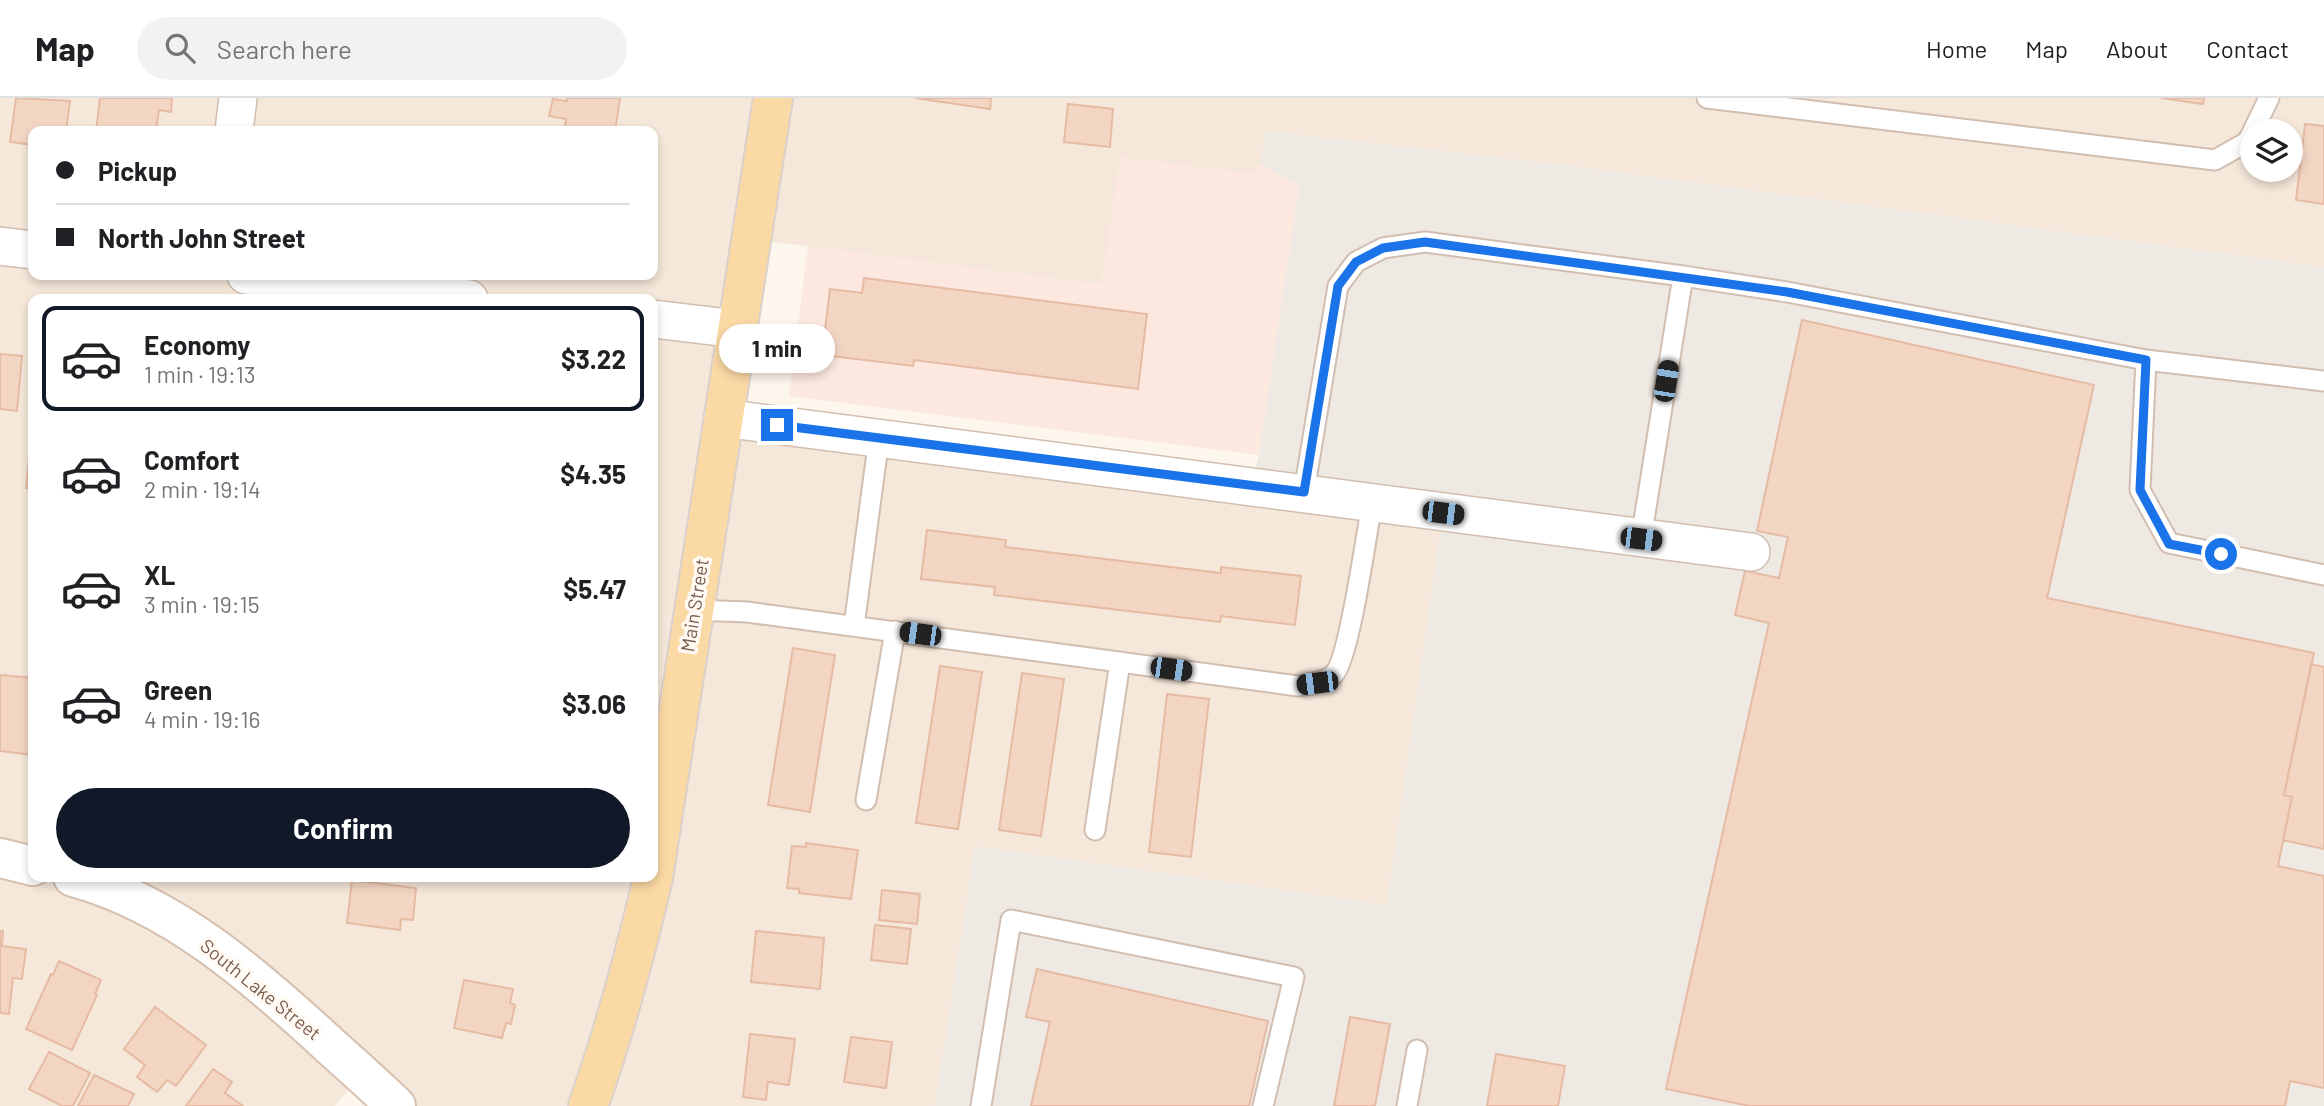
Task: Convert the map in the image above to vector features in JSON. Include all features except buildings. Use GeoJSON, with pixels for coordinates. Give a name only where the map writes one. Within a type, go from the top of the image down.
{"type":"FeatureCollection","features":[{"type":"Feature","properties":{"kind":"main road","name":"Main Street"},"geometry":{"type":"LineString","coordinates":[[658,845],[773,98]]}},
{"type":"Feature","properties":{"kind":"main road","name":"Main Street"},"geometry":{"type":"LineString","coordinates":[[588,1106],[620,1011],[652,882]]}},
{"type":"Feature","properties":{"kind":"street"},"geometry":{"type":"LineString","coordinates":[[235,126],[238,98]]}},
{"type":"Feature","properties":{"kind":"street"},"geometry":{"type":"LineString","coordinates":[[0,246],[28,249]]}},
{"type":"Feature","properties":{"kind":"street"},"geometry":{"type":"LineString","coordinates":[[292,280],[423,294]]}},
{"type":"Feature","properties":{"kind":"street"},"geometry":{"type":"LineString","coordinates":[[658,320],[737,329]]}},
{"type":"Feature","properties":{"kind":"street"},"geometry":{"type":"LineString","coordinates":[[723,418],[1751,552]]}},
{"type":"Feature","properties":{"kind":"street"},"geometry":{"type":"LineString","coordinates":[[0,859],[28,865]]}},
{"type":"Feature","properties":{"kind":"street","name":"South Lake Street"},"geometry":{"type":"LineString","coordinates":[[86,882],[133,900],[185,928],[233,961],[278,998],[396,1106]]}},
{"type":"Feature","properties":{"kind":"lane"},"geometry":{"type":"LineString","coordinates":[[1706,98],[2215,160],[2240,146]]}},
{"type":"Feature","properties":{"kind":"lane"},"geometry":{"type":"LineString","coordinates":[[2259,119],[2269,98]]}},
{"type":"Feature","properties":{"kind":"lane"},"geometry":{"type":"LineString","coordinates":[[1304,492],[1338,286],[1356,262],[1383,248],[1425,242],[1787,292],[2146,360],[2324,381]]}},
{"type":"Feature","properties":{"kind":"lane"},"geometry":{"type":"LineString","coordinates":[[1641,539],[1683,276]]}},
{"type":"Feature","properties":{"kind":"lane"},"geometry":{"type":"LineString","coordinates":[[2146,360],[2140,490],[2169,544],[2324,575]]}},
{"type":"Feature","properties":{"kind":"lane"},"geometry":{"type":"LineString","coordinates":[[855,625],[879,438]]}},
{"type":"Feature","properties":{"kind":"lane"},"geometry":{"type":"LineString","coordinates":[[694,610],[747,612],[855,625],[1298,686],[1317,683],[1335,674],[1346,647],[1372,503]]}},
{"type":"Feature","properties":{"kind":"lane"},"geometry":{"type":"LineString","coordinates":[[866,800],[895,631]]}},
{"type":"Feature","properties":{"kind":"lane"},"geometry":{"type":"LineString","coordinates":[[1095,830],[1120,662]]}},
{"type":"Feature","properties":{"kind":"lane"},"geometry":{"type":"LineString","coordinates":[[981,1106],[1012,920],[1294,976],[1263,1106]]}},
{"type":"Feature","properties":{"kind":"lane"},"geometry":{"type":"LineString","coordinates":[[1407,1106],[1417,1051]]}},
{"type":"Feature","properties":{"kind":"shaded area"},"geometry":{"type":"Polygon","coordinates":[[[0,98],[2324,98],[2324,267],[1266,131],[1261,164],[1250,174],[1121,158],[1102,285],[752,239],[723,418],[1443,513],[1387,905],[975,846],[935,1106],[396,1106],[361,1074],[335,1106],[0,1106],[0,98]]]}},
{"type":"Feature","properties":{"kind":"shaded area"},"geometry":{"type":"Polygon","coordinates":[[[1265,131],[1556,164],[2324,267],[2324,1106],[935,1106],[975,846],[1387,905],[1443,513],[1251,486],[1259,455],[1299,186],[1261,164],[1265,131]]]}},
{"type":"Feature","properties":{"kind":"shaded area"},"geometry":{"type":"Polygon","coordinates":[[[1121,157],[1249,174],[1261,164],[1299,186],[1259,455],[789,396],[808,246],[1101,285],[1121,157]]]}},
{"type":"Feature","properties":{"kind":"route"},"geometry":{"type":"LineString","coordinates":[[777,425],[1304,492],[1338,286],[1356,262],[1383,248],[1425,242],[1787,292],[2146,360],[2140,490],[2169,544],[2221,554]]}}]}
